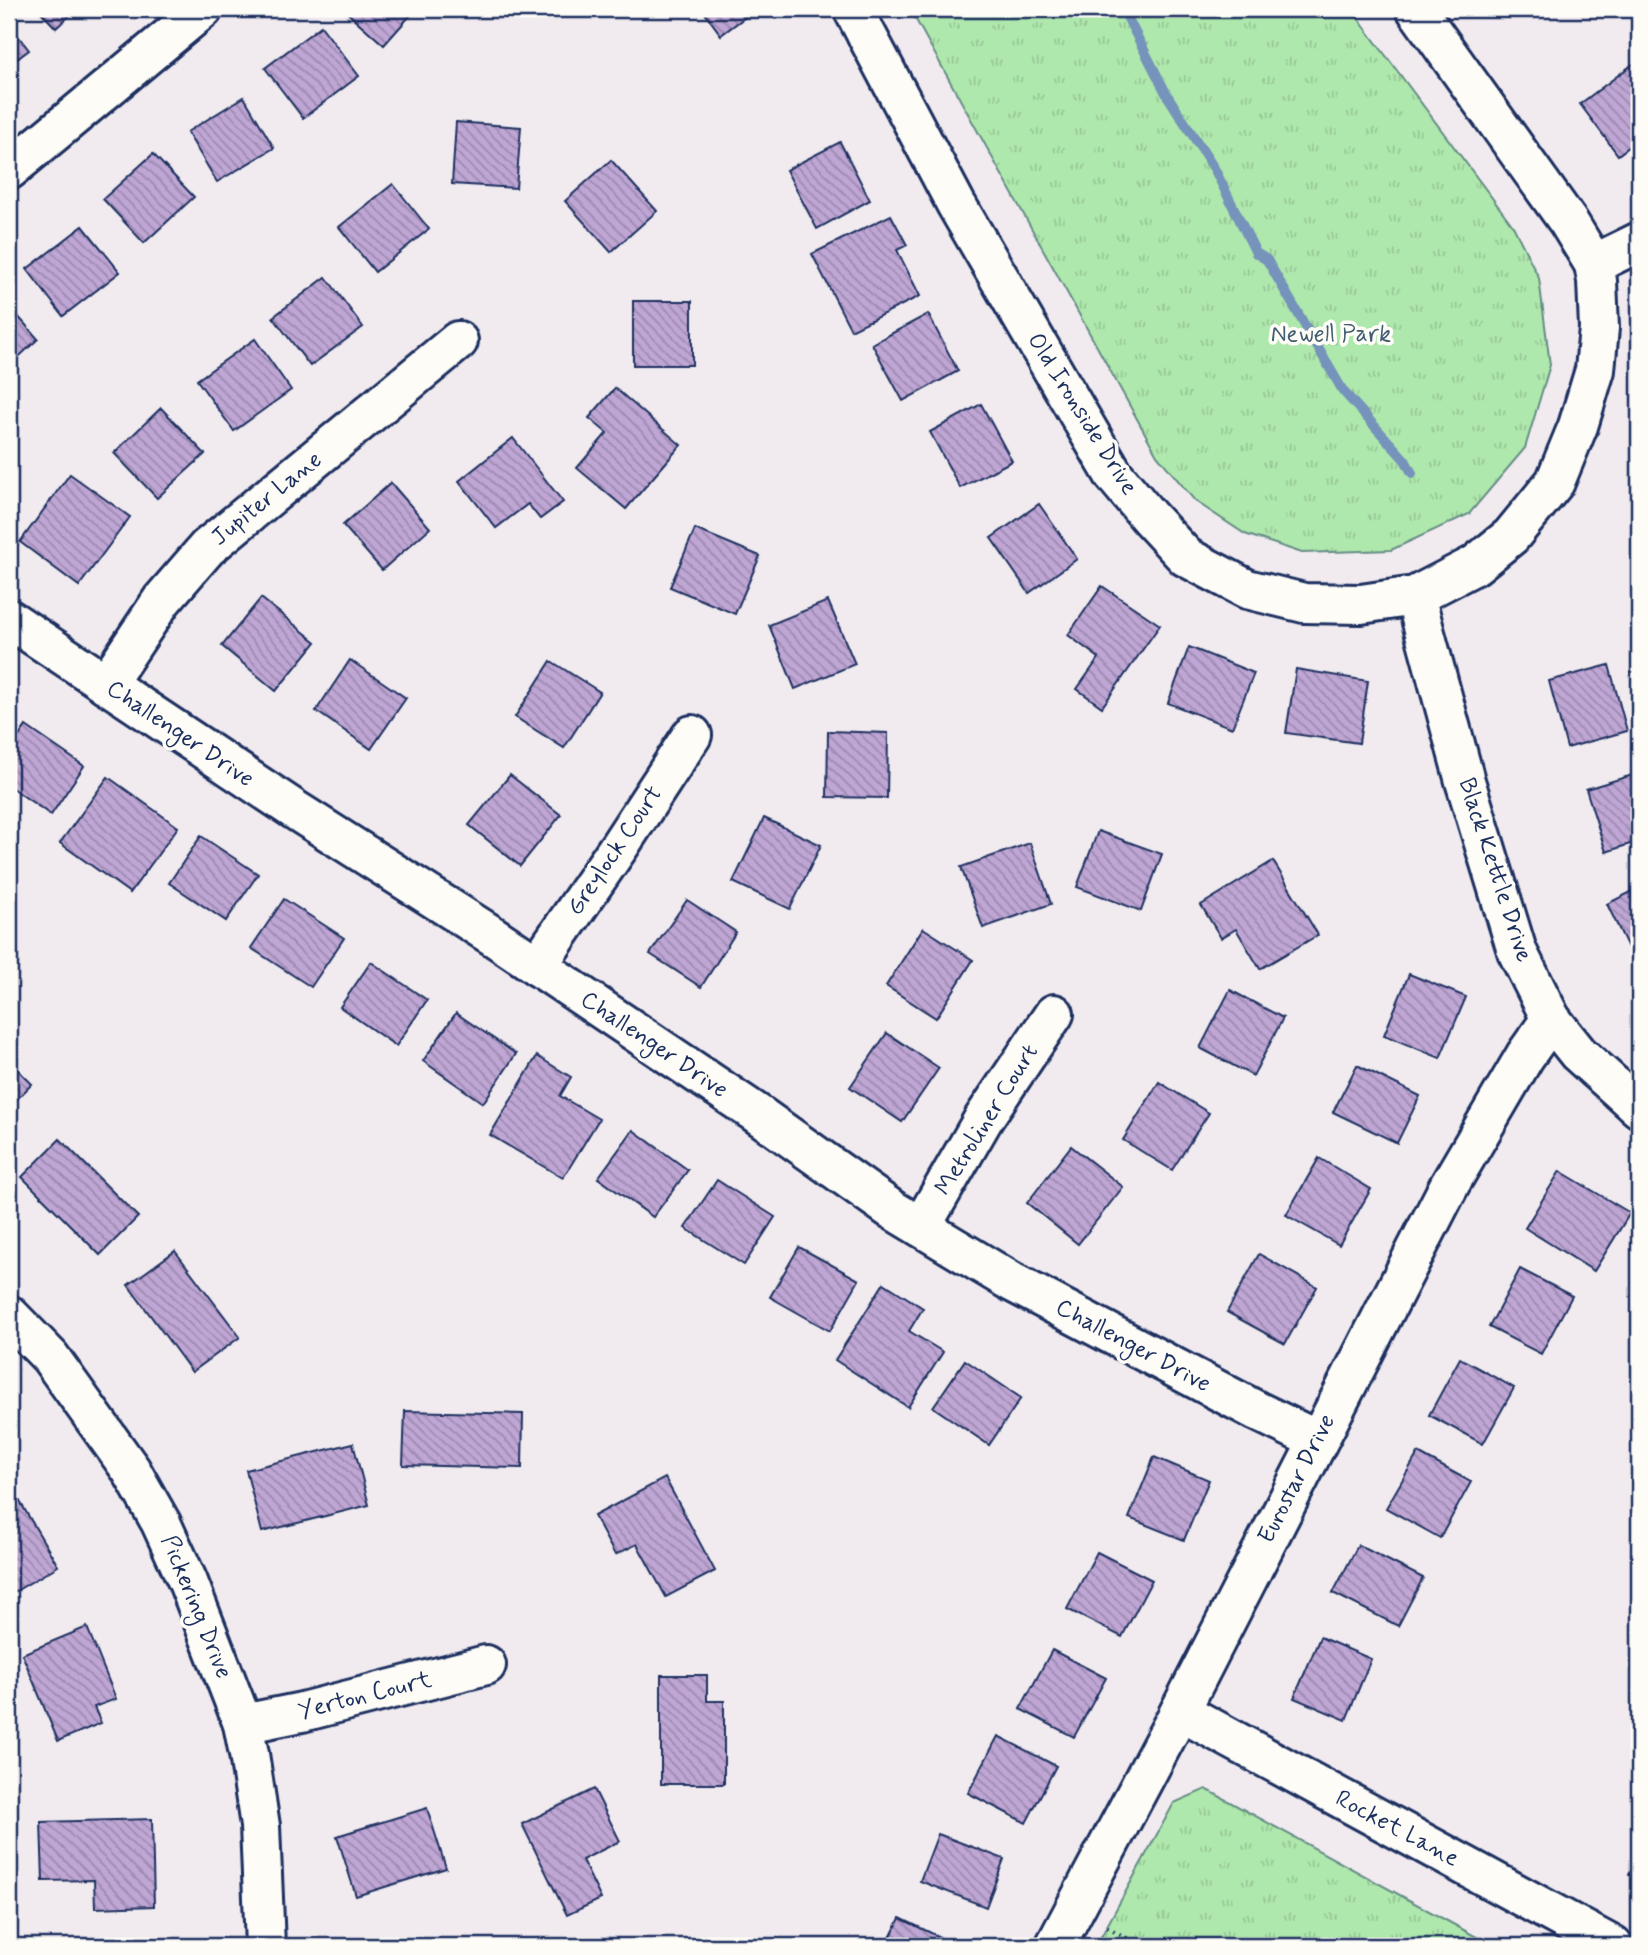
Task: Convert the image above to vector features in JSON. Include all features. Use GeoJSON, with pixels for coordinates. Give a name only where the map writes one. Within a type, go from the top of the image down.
{"type":"FeatureCollection","features":[{"type":"Feature","properties":{"kind":"street"},"geometry":{"type":"LineString","coordinates":[[9,170],[203,9]]}},
{"type":"Feature","properties":{"kind":"street","name":"Old Ironside Drive"},"geometry":{"type":"LineString","coordinates":[[853,9],[956,204],[1114,475],[1186,557],[1247,589],[1304,603],[1361,604],[1415,596],[1475,565],[1511,536],[1555,482],[1578,426],[1595,370],[1599,328],[1594,264],[1569,223],[1416,9]]}},
{"type":"Feature","properties":{"kind":"street"},"geometry":{"type":"LineString","coordinates":[[1594,264],[1639,242]]}},
{"type":"Feature","properties":{"kind":"street","name":"Jupiter Lane"},"geometry":{"type":"LineString","coordinates":[[106,684],[162,600],[207,548],[458,341]]}},
{"type":"Feature","properties":{"kind":"street","name":"Black Kettle Drive"},"geometry":{"type":"LineString","coordinates":[[1415,596],[1465,782],[1517,951],[1551,1019],[1578,1053],[1639,1108]]}},
{"type":"Feature","properties":{"kind":"street","name":"Challenger Drive"},"geometry":{"type":"LineString","coordinates":[[9,619],[537,966],[756,1113],[891,1209],[1012,1282],[1317,1440]]}},
{"type":"Feature","properties":{"kind":"street","name":"Greylock Court"},"geometry":{"type":"LineString","coordinates":[[537,966],[692,735]]}},
{"type":"Feature","properties":{"kind":"street","name":"Metroliner Court"},"geometry":{"type":"LineString","coordinates":[[921,1227],[984,1118],[1054,1014]]}},
{"type":"Feature","properties":{"kind":"street","name":"Eurostar Drive"},"geometry":{"type":"LineString","coordinates":[[1055,1946],[1180,1711],[1450,1184],[1525,1056],[1551,1019]]}},
{"type":"Feature","properties":{"kind":"street","name":"Pickering Drive"},"geometry":{"type":"LineString","coordinates":[[9,1315],[50,1357],[131,1470],[162,1523],[188,1582],[243,1724],[260,1826],[265,1946]]}},
{"type":"Feature","properties":{"kind":"street","name":"Yerton Court"},"geometry":{"type":"LineString","coordinates":[[243,1724],[302,1712],[486,1665]]}},
{"type":"Feature","properties":{"kind":"street","name":"Rocket Lane"},"geometry":{"type":"LineString","coordinates":[[1180,1711],[1614,1946]]}},
{"type":"Feature","properties":{"kind":"path"},"geometry":{"type":"LineString","coordinates":[[1097,1922],[1140,1946]]}},
{"type":"Feature","properties":{"kind":"path"},"geometry":{"type":"LineString","coordinates":[[1237,1946],[1261,1943],[1277,1946]]}},
{"type":"Feature","properties":{"kind":"green space","name":"Newell Park"},"geometry":{"type":"Polygon","coordinates":[[[910,9],[1351,9],[1513,226],[1539,278],[1550,365],[1525,448],[1469,514],[1391,550],[1302,553],[1245,534],[1195,501],[1157,455],[910,9]]]}},
{"type":"Feature","properties":{"kind":"green space"},"geometry":{"type":"Polygon","coordinates":[[[1206,1789],[1493,1946],[1096,1946],[1174,1803],[1206,1789]]]}},
{"type":"Feature","properties":{"kind":"building"},"geometry":{"type":"Polygon","coordinates":[[[38,9],[77,9],[56,28],[38,9]]]}},
{"type":"Feature","properties":{"kind":"building"},"geometry":{"type":"Polygon","coordinates":[[[343,9],[416,9],[384,45],[343,9]]]}},
{"type":"Feature","properties":{"kind":"building"},"geometry":{"type":"Polygon","coordinates":[[[702,9],[756,9],[721,35],[702,9]]]}},
{"type":"Feature","properties":{"kind":"building"},"geometry":{"type":"Polygon","coordinates":[[[9,24],[29,50],[9,65],[9,24]]]}},
{"type":"Feature","properties":{"kind":"building"},"geometry":{"type":"Polygon","coordinates":[[[321,26],[359,76],[303,118],[265,68],[321,26]]]}},
{"type":"Feature","properties":{"kind":"building"},"geometry":{"type":"Polygon","coordinates":[[[1637,61],[1639,139],[1618,155],[1580,104],[1637,61]]]}},
{"type":"Feature","properties":{"kind":"building"},"geometry":{"type":"Polygon","coordinates":[[[244,97],[274,148],[217,182],[187,132],[244,97]]]}},
{"type":"Feature","properties":{"kind":"building"},"geometry":{"type":"Polygon","coordinates":[[[456,122],[521,127],[516,188],[452,184],[456,122]]]}},
{"type":"Feature","properties":{"kind":"building"},"geometry":{"type":"Polygon","coordinates":[[[840,142],[870,200],[817,229],[786,170],[840,142]]]}},
{"type":"Feature","properties":{"kind":"building"},"geometry":{"type":"Polygon","coordinates":[[[153,154],[194,197],[144,243],[103,199],[153,154]]]}},
{"type":"Feature","properties":{"kind":"building"},"geometry":{"type":"Polygon","coordinates":[[[611,160],[657,211],[611,252],[565,201],[611,160]]]}},
{"type":"Feature","properties":{"kind":"building"},"geometry":{"type":"Polygon","coordinates":[[[393,184],[429,229],[375,272],[339,227],[393,184]]]}},
{"type":"Feature","properties":{"kind":"building"},"geometry":{"type":"Polygon","coordinates":[[[891,215],[907,245],[897,250],[920,296],[851,330],[812,254],[891,215]]]}},
{"type":"Feature","properties":{"kind":"building"},"geometry":{"type":"Polygon","coordinates":[[[83,226],[120,272],[63,316],[27,269],[83,226]]]}},
{"type":"Feature","properties":{"kind":"building"},"geometry":{"type":"Polygon","coordinates":[[[326,277],[363,327],[310,366],[273,317],[326,277]]]}},
{"type":"Feature","properties":{"kind":"building"},"geometry":{"type":"Polygon","coordinates":[[[633,301],[692,301],[692,365],[633,365],[633,301]]]}},
{"type":"Feature","properties":{"kind":"building"},"geometry":{"type":"Polygon","coordinates":[[[9,306],[38,339],[9,366],[9,306]]]}},
{"type":"Feature","properties":{"kind":"building"},"geometry":{"type":"Polygon","coordinates":[[[928,314],[958,371],[903,401],[872,344],[928,314]]]}},
{"type":"Feature","properties":{"kind":"building"},"geometry":{"type":"Polygon","coordinates":[[[255,339],[291,390],[234,431],[197,380],[255,339]]]}},
{"type":"Feature","properties":{"kind":"building"},"geometry":{"type":"Polygon","coordinates":[[[615,388],[681,445],[626,509],[577,468],[607,433],[589,418],[615,388]]]}},
{"type":"Feature","properties":{"kind":"building"},"geometry":{"type":"Polygon","coordinates":[[[981,404],[1012,461],[960,488],[930,432],[981,404]]]}},
{"type":"Feature","properties":{"kind":"building"},"geometry":{"type":"Polygon","coordinates":[[[161,408],[205,454],[157,498],[114,453],[161,408]]]}},
{"type":"Feature","properties":{"kind":"building"},"geometry":{"type":"Polygon","coordinates":[[[513,438],[563,502],[540,519],[528,504],[496,528],[459,481],[513,438]]]}},
{"type":"Feature","properties":{"kind":"building"},"geometry":{"type":"Polygon","coordinates":[[[70,474],[130,517],[79,586],[20,542],[70,474]]]}},
{"type":"Feature","properties":{"kind":"building"},"geometry":{"type":"Polygon","coordinates":[[[391,483],[430,528],[382,570],[343,525],[391,483]]]}},
{"type":"Feature","properties":{"kind":"building"},"geometry":{"type":"Polygon","coordinates":[[[1039,504],[1077,559],[1029,593],[991,538],[1039,504]]]}},
{"type":"Feature","properties":{"kind":"building"},"geometry":{"type":"Polygon","coordinates":[[[695,529],[760,556],[735,614],[670,587],[695,529]]]}},
{"type":"Feature","properties":{"kind":"building"},"geometry":{"type":"Polygon","coordinates":[[[1102,586],[1160,625],[1102,707],[1077,689],[1099,658],[1068,635],[1102,586]]]}},
{"type":"Feature","properties":{"kind":"building"},"geometry":{"type":"Polygon","coordinates":[[[261,598],[316,642],[276,691],[222,646],[261,598]]]}},
{"type":"Feature","properties":{"kind":"building"},"geometry":{"type":"Polygon","coordinates":[[[828,601],[855,664],[795,689],[769,625],[828,601]]]}},
{"type":"Feature","properties":{"kind":"building"},"geometry":{"type":"Polygon","coordinates":[[[1189,647],[1254,673],[1232,728],[1168,703],[1189,647]]]}},
{"type":"Feature","properties":{"kind":"building"},"geometry":{"type":"Polygon","coordinates":[[[350,660],[406,698],[371,749],[316,711],[350,660]]]}},
{"type":"Feature","properties":{"kind":"building"},"geometry":{"type":"Polygon","coordinates":[[[551,661],[600,692],[564,748],[515,717],[551,661]]]}},
{"type":"Feature","properties":{"kind":"building"},"geometry":{"type":"Polygon","coordinates":[[[1609,665],[1627,731],[1567,748],[1549,681],[1609,665]]]}},
{"type":"Feature","properties":{"kind":"building"},"geometry":{"type":"Polygon","coordinates":[[[1296,669],[1368,681],[1359,743],[1286,733],[1296,669]]]}},
{"type":"Feature","properties":{"kind":"building"},"geometry":{"type":"Polygon","coordinates":[[[26,726],[84,766],[51,815],[9,786],[9,751],[26,726]]]}},
{"type":"Feature","properties":{"kind":"building"},"geometry":{"type":"Polygon","coordinates":[[[828,731],[888,733],[887,798],[827,797],[828,731]]]}},
{"type":"Feature","properties":{"kind":"building"},"geometry":{"type":"Polygon","coordinates":[[[1639,773],[1639,841],[1606,852],[1586,789],[1639,773]]]}},
{"type":"Feature","properties":{"kind":"building"},"geometry":{"type":"Polygon","coordinates":[[[510,775],[561,815],[520,866],[469,825],[510,775]]]}},
{"type":"Feature","properties":{"kind":"building"},"geometry":{"type":"Polygon","coordinates":[[[108,777],[178,827],[130,893],[60,843],[108,777]]]}},
{"type":"Feature","properties":{"kind":"building"},"geometry":{"type":"Polygon","coordinates":[[[764,818],[821,845],[790,909],[733,882],[764,818]]]}},
{"type":"Feature","properties":{"kind":"building"},"geometry":{"type":"Polygon","coordinates":[[[1098,831],[1162,854],[1141,911],[1077,887],[1098,831]]]}},
{"type":"Feature","properties":{"kind":"building"},"geometry":{"type":"Polygon","coordinates":[[[201,836],[258,874],[226,921],[169,883],[201,836]]]}},
{"type":"Feature","properties":{"kind":"building"},"geometry":{"type":"Polygon","coordinates":[[[1030,843],[1051,904],[983,928],[961,867],[1030,843]]]}},
{"type":"Feature","properties":{"kind":"building"},"geometry":{"type":"Polygon","coordinates":[[[1273,861],[1318,935],[1260,969],[1236,929],[1221,938],[1201,905],[1273,861]]]}},
{"type":"Feature","properties":{"kind":"building"},"geometry":{"type":"Polygon","coordinates":[[[1639,888],[1639,962],[1636,964],[1607,904],[1639,888]]]}},
{"type":"Feature","properties":{"kind":"building"},"geometry":{"type":"Polygon","coordinates":[[[284,899],[344,938],[311,987],[251,948],[284,899]]]}},
{"type":"Feature","properties":{"kind":"building"},"geometry":{"type":"Polygon","coordinates":[[[687,900],[736,932],[701,987],[650,954],[687,900]]]}},
{"type":"Feature","properties":{"kind":"building"},"geometry":{"type":"Polygon","coordinates":[[[923,928],[973,960],[936,1018],[886,986],[923,928]]]}},
{"type":"Feature","properties":{"kind":"building"},"geometry":{"type":"Polygon","coordinates":[[[371,962],[427,1000],[396,1046],[340,1007],[371,962]]]}},
{"type":"Feature","properties":{"kind":"building"},"geometry":{"type":"Polygon","coordinates":[[[1409,974],[1466,997],[1440,1058],[1384,1035],[1409,974]]]}},
{"type":"Feature","properties":{"kind":"building"},"geometry":{"type":"Polygon","coordinates":[[[1230,990],[1283,1018],[1253,1076],[1200,1048],[1230,990]]]}},
{"type":"Feature","properties":{"kind":"building"},"geometry":{"type":"Polygon","coordinates":[[[456,1013],[516,1054],[483,1103],[423,1061],[456,1013]]]}},
{"type":"Feature","properties":{"kind":"building"},"geometry":{"type":"Polygon","coordinates":[[[887,1033],[939,1068],[902,1122],[850,1087],[887,1033]]]}},
{"type":"Feature","properties":{"kind":"building"},"geometry":{"type":"Polygon","coordinates":[[[537,1056],[571,1077],[560,1096],[599,1119],[563,1178],[490,1135],[537,1056]]]}},
{"type":"Feature","properties":{"kind":"building"},"geometry":{"type":"Polygon","coordinates":[[[9,1061],[32,1084],[9,1107],[9,1061]]]}},
{"type":"Feature","properties":{"kind":"building"},"geometry":{"type":"Polygon","coordinates":[[[1357,1065],[1420,1096],[1397,1143],[1333,1112],[1357,1065]]]}},
{"type":"Feature","properties":{"kind":"building"},"geometry":{"type":"Polygon","coordinates":[[[1159,1082],[1209,1113],[1172,1170],[1123,1140],[1159,1082]]]}},
{"type":"Feature","properties":{"kind":"building"},"geometry":{"type":"Polygon","coordinates":[[[633,1130],[688,1170],[653,1217],[598,1178],[633,1130]]]}},
{"type":"Feature","properties":{"kind":"building"},"geometry":{"type":"Polygon","coordinates":[[[60,1139],[138,1217],[100,1255],[22,1177],[60,1139]]]}},
{"type":"Feature","properties":{"kind":"building"},"geometry":{"type":"Polygon","coordinates":[[[1071,1146],[1123,1187],[1078,1244],[1027,1203],[1071,1146]]]}},
{"type":"Feature","properties":{"kind":"building"},"geometry":{"type":"Polygon","coordinates":[[[1319,1158],[1371,1189],[1339,1245],[1286,1215],[1319,1158]]]}},
{"type":"Feature","properties":{"kind":"building"},"geometry":{"type":"Polygon","coordinates":[[[1560,1171],[1630,1213],[1594,1271],[1525,1228],[1560,1171]]]}},
{"type":"Feature","properties":{"kind":"building"},"geometry":{"type":"Polygon","coordinates":[[[717,1180],[775,1217],[744,1265],[685,1228],[717,1180]]]}},
{"type":"Feature","properties":{"kind":"building"},"geometry":{"type":"Polygon","coordinates":[[[799,1247],[859,1280],[830,1331],[770,1297],[799,1247]]]}},
{"type":"Feature","properties":{"kind":"building"},"geometry":{"type":"Polygon","coordinates":[[[175,1251],[240,1337],[192,1372],[128,1285],[175,1251]]]}},
{"type":"Feature","properties":{"kind":"building"},"geometry":{"type":"Polygon","coordinates":[[[1259,1254],[1317,1287],[1285,1344],[1227,1312],[1259,1254]]]}},
{"type":"Feature","properties":{"kind":"building"},"geometry":{"type":"Polygon","coordinates":[[[1520,1269],[1572,1296],[1541,1354],[1489,1327],[1520,1269]]]}},
{"type":"Feature","properties":{"kind":"building"},"geometry":{"type":"Polygon","coordinates":[[[884,1283],[923,1308],[909,1331],[943,1352],[908,1407],[835,1360],[884,1283]]]}},
{"type":"Feature","properties":{"kind":"building"},"geometry":{"type":"Polygon","coordinates":[[[1460,1358],[1514,1388],[1483,1444],[1429,1415],[1460,1358]]]}},
{"type":"Feature","properties":{"kind":"building"},"geometry":{"type":"Polygon","coordinates":[[[965,1360],[1021,1398],[989,1445],[933,1407],[965,1360]]]}},
{"type":"Feature","properties":{"kind":"building"},"geometry":{"type":"Polygon","coordinates":[[[405,1411],[523,1414],[522,1468],[403,1465],[405,1411]]]}},
{"type":"Feature","properties":{"kind":"building"},"geometry":{"type":"Polygon","coordinates":[[[353,1443],[369,1505],[262,1532],[246,1470],[353,1443]]]}},
{"type":"Feature","properties":{"kind":"building"},"geometry":{"type":"Polygon","coordinates":[[[1418,1453],[1471,1482],[1440,1538],[1386,1508],[1418,1453]]]}},
{"type":"Feature","properties":{"kind":"building"},"geometry":{"type":"Polygon","coordinates":[[[1154,1457],[1209,1480],[1184,1540],[1129,1518],[1154,1457]]]}},
{"type":"Feature","properties":{"kind":"building"},"geometry":{"type":"Polygon","coordinates":[[[665,1478],[715,1571],[666,1597],[637,1544],[615,1555],[594,1516],[665,1478]]]}},
{"type":"Feature","properties":{"kind":"building"},"geometry":{"type":"Polygon","coordinates":[[[9,1483],[58,1566],[9,1595],[9,1483]]]}},
{"type":"Feature","properties":{"kind":"building"},"geometry":{"type":"Polygon","coordinates":[[[1358,1545],[1423,1578],[1398,1626],[1333,1593],[1358,1545]]]}},
{"type":"Feature","properties":{"kind":"building"},"geometry":{"type":"Polygon","coordinates":[[[1097,1552],[1152,1580],[1122,1637],[1067,1609],[1097,1552]]]}},
{"type":"Feature","properties":{"kind":"building"},"geometry":{"type":"Polygon","coordinates":[[[87,1627],[116,1699],[94,1707],[101,1723],[58,1741],[22,1654],[87,1627]]]}},
{"type":"Feature","properties":{"kind":"building"},"geometry":{"type":"Polygon","coordinates":[[[1320,1637],[1371,1659],[1346,1720],[1294,1698],[1320,1637]]]}},
{"type":"Feature","properties":{"kind":"building"},"geometry":{"type":"Polygon","coordinates":[[[1052,1650],[1106,1678],[1074,1737],[1020,1709],[1052,1650]]]}},
{"type":"Feature","properties":{"kind":"building"},"geometry":{"type":"Polygon","coordinates":[[[661,1675],[707,1675],[707,1701],[724,1701],[724,1784],[661,1784],[661,1675]]]}},
{"type":"Feature","properties":{"kind":"building"},"geometry":{"type":"Polygon","coordinates":[[[998,1736],[1056,1766],[1026,1823],[968,1793],[998,1736]]]}},
{"type":"Feature","properties":{"kind":"building"},"geometry":{"type":"Polygon","coordinates":[[[594,1789],[620,1841],[582,1860],[601,1899],[567,1915],[522,1824],[594,1789]]]}},
{"type":"Feature","properties":{"kind":"building"},"geometry":{"type":"Polygon","coordinates":[[[427,1808],[446,1868],[356,1896],[337,1836],[427,1808]]]}},
{"type":"Feature","properties":{"kind":"building"},"geometry":{"type":"Polygon","coordinates":[[[152,1819],[154,1906],[95,1908],[94,1880],[43,1881],[41,1822],[152,1819]]]}},
{"type":"Feature","properties":{"kind":"building"},"geometry":{"type":"Polygon","coordinates":[[[938,1834],[1004,1859],[986,1907],[920,1881],[938,1834]]]}},
{"type":"Feature","properties":{"kind":"building"},"geometry":{"type":"Polygon","coordinates":[[[1639,1856],[1639,1881],[1629,1875],[1639,1856]]]}},
{"type":"Feature","properties":{"kind":"building"},"geometry":{"type":"Polygon","coordinates":[[[900,1918],[956,1945],[886,1946],[900,1918]]]}},
{"type":"Feature","properties":{"kind":"waterway"},"geometry":{"type":"LineString","coordinates":[[1123,9],[1167,95],[1215,170],[1256,253],[1267,260],[1343,391],[1405,460],[1412,473]]}}]}
